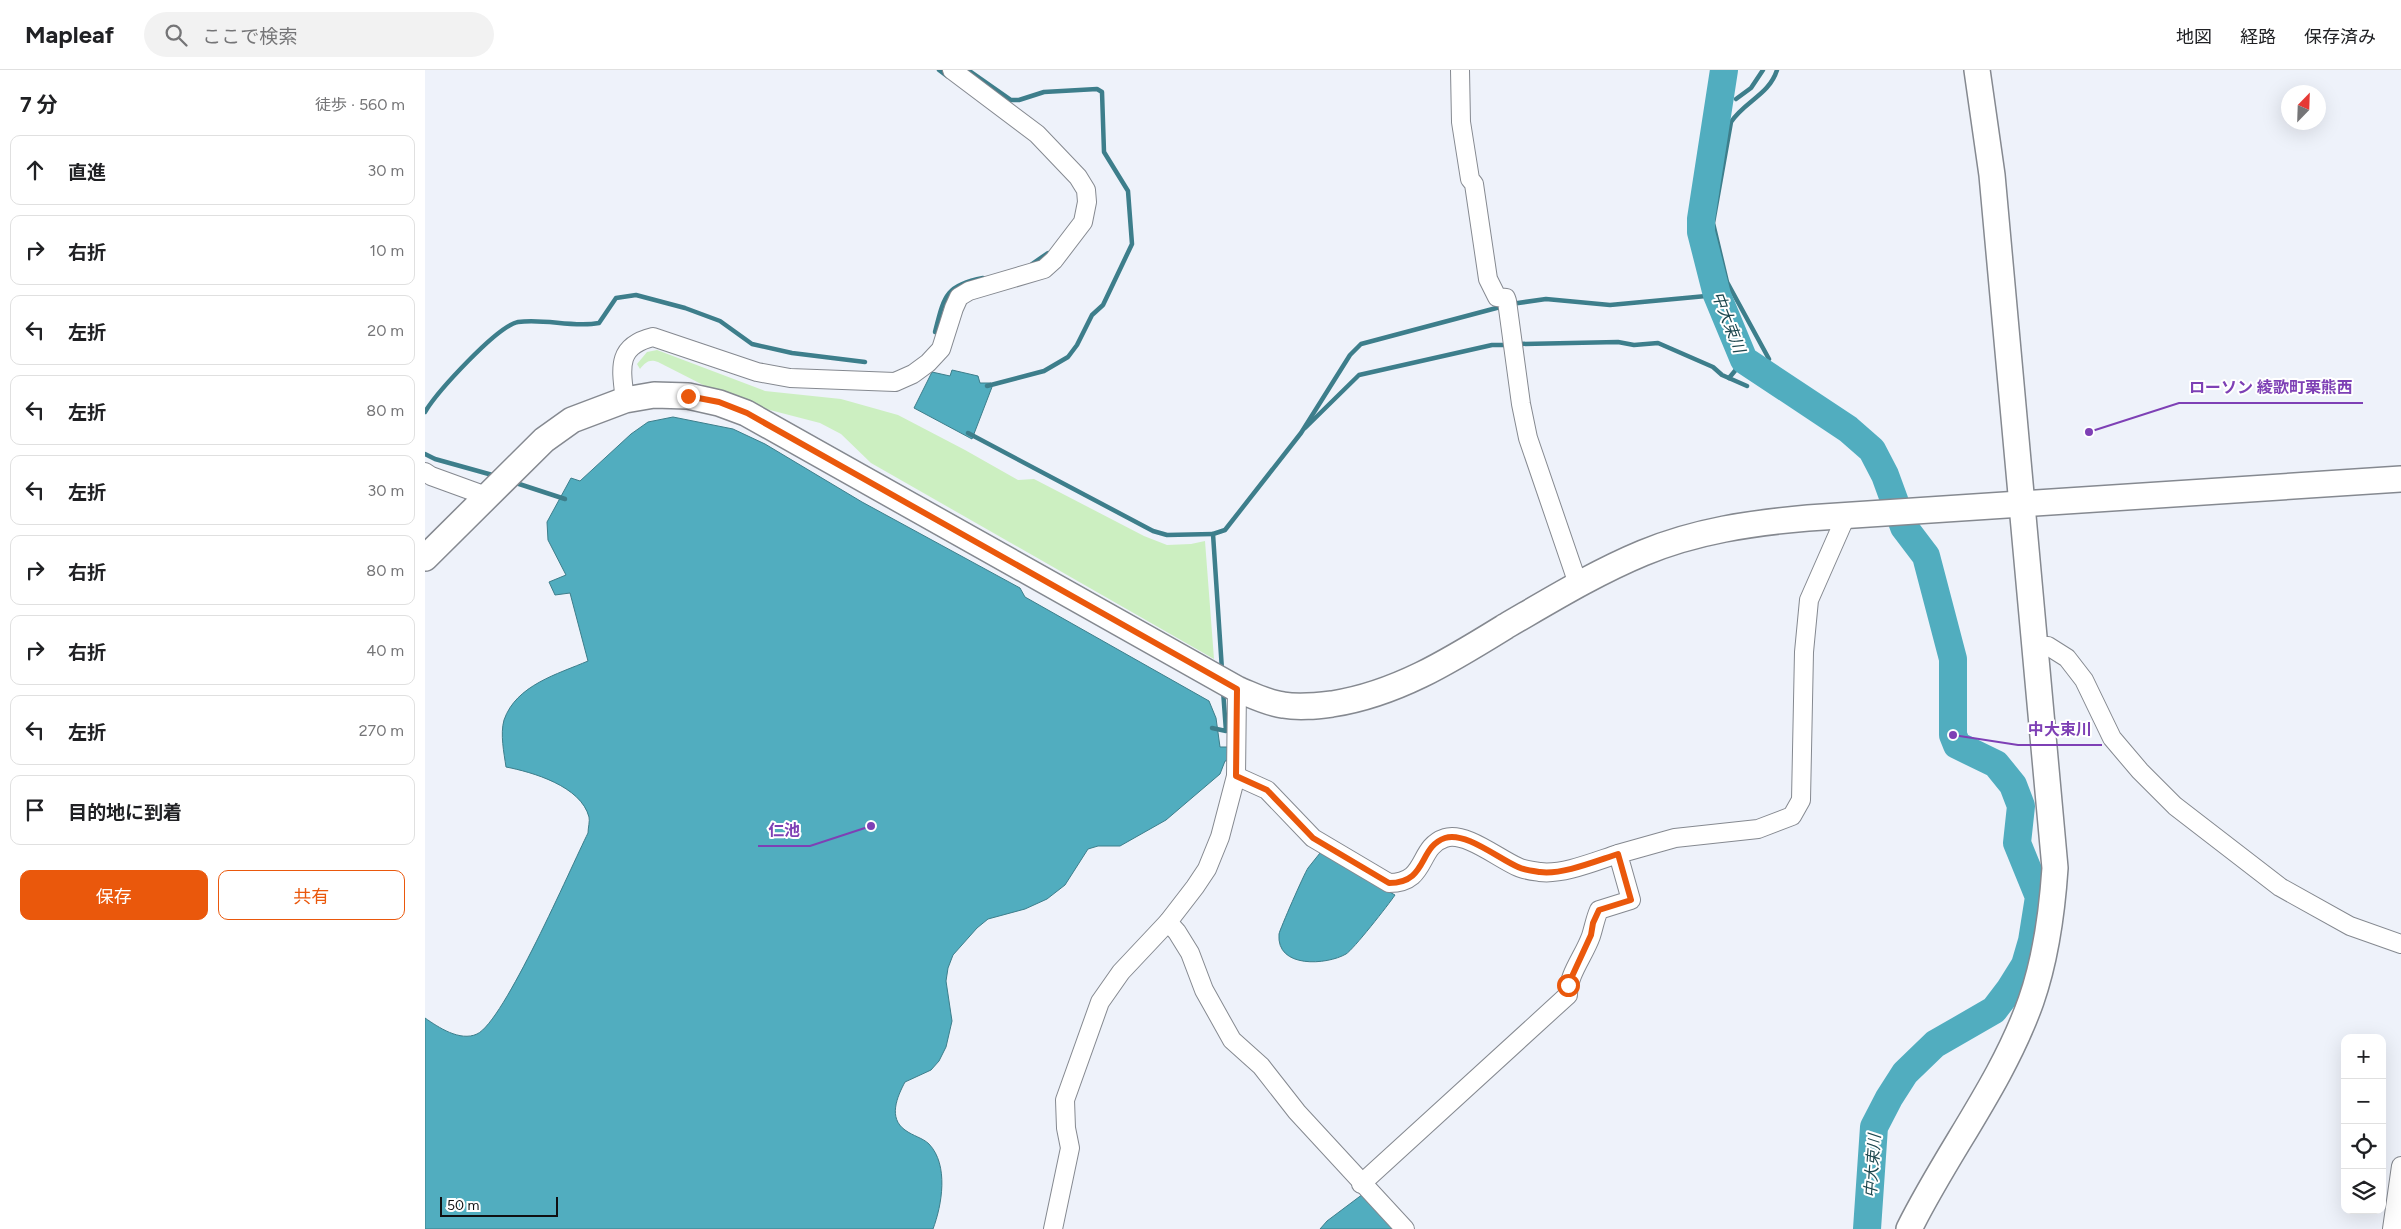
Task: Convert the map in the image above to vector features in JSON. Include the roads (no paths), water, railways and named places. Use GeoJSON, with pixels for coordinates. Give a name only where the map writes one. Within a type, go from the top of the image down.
{"type":"FeatureCollection","features":[{"type":"Feature","properties":{"kind":"street"},"geometry":{"type":"LineString","coordinates":[[625,400],[622,373],[623,358],[629,347],[640,340],[653,337],[757,372],[782,377],[895,382],[913,374],[928,363],[941,349],[959,297],[969,291],[1045,269],[1054,260],[1083,222],[1087,202],[1086,190],[1067,164],[1037,134],[952,70]]}},
{"type":"Feature","properties":{"kind":"street"},"geometry":{"type":"LineString","coordinates":[[1460,70],[1461,122],[1470,179],[1474,184],[1488,279],[1497,298],[1506,298],[1521,404],[1528,438],[1578,584]]}},
{"type":"Feature","properties":{"kind":"street"},"geometry":{"type":"LineString","coordinates":[[1909,1229],[2017,1035],[2031,1001],[2043,959],[2053,900],[2055,868],[1992,175],[1977,70]]}},
{"type":"Feature","properties":{"kind":"street"},"geometry":{"type":"LineString","coordinates":[[425,558],[514,468],[544,440],[572,420],[625,400],[654,396],[688,396],[719,402],[747,413],[1228,685],[1266,701],[1284,706],[1313,706],[1351,701],[1390,690],[1430,672],[1578,584],[1643,553],[1699,534],[1750,524],[1845,516],[2401,479]]}},
{"type":"Feature","properties":{"kind":"street"},"geometry":{"type":"LineString","coordinates":[[425,472],[431,476],[489,492]]}},
{"type":"Feature","properties":{"kind":"street"},"geometry":{"type":"LineString","coordinates":[[1236,776],[1267,790],[1313,838],[1389,883],[1403,883],[1414,875],[1431,849],[1444,838],[1458,837],[1519,868],[1542,873],[1572,868],[1675,838],[1758,829],[1792,816],[1801,800],[1804,652],[1809,600],[1845,516]]}},
{"type":"Feature","properties":{"kind":"street"},"geometry":{"type":"LineString","coordinates":[[2035,646],[2048,646],[2067,658],[2084,680],[2112,738],[2140,771],[2175,806],[2279,887],[2350,926],[2401,944]]}},
{"type":"Feature","properties":{"kind":"street"},"geometry":{"type":"LineString","coordinates":[[1053,1229],[1070,1148],[1066,1128],[1065,1100],[1100,1002],[1121,972],[1167,922],[1207,869],[1220,836],[1236,776],[1228,685]]}},
{"type":"Feature","properties":{"kind":"street"},"geometry":{"type":"LineString","coordinates":[[1361,1184],[1568,995],[1568,985],[1591,935],[1593,923],[1599,910],[1631,900],[1618,854]]}},
{"type":"Feature","properties":{"kind":"street"},"geometry":{"type":"LineString","coordinates":[[1167,922],[1177,932],[1190,954],[1204,990],[1232,1040],[1261,1066],[1297,1112],[1361,1184],[1405,1229]]}},
{"type":"Feature","properties":{"kind":"street"},"geometry":{"type":"LineString","coordinates":[[2393,1229],[2401,1166]]}},
{"type":"Feature","properties":{"kind":"water"},"geometry":{"type":"Polygon","coordinates":[[[952,370],[978,376],[980,383],[991,383],[992,387],[972,439],[914,408],[932,372],[950,376],[952,370]]]}},
{"type":"Feature","properties":{"kind":"water"},"geometry":{"type":"Polygon","coordinates":[[[673,417],[733,429],[765,444],[862,502],[1020,588],[1025,597],[1209,701],[1216,718],[1220,747],[1230,747],[1231,760],[1225,761],[1220,774],[1166,820],[1120,846],[1098,846],[1088,849],[1065,885],[1047,899],[1025,909],[988,919],[977,928],[953,955],[946,981],[952,1021],[946,1047],[939,1061],[931,1070],[905,1082],[899,1094],[895,1113],[897,1120],[905,1130],[929,1144],[939,1163],[942,1185],[941,1197],[933,1229],[425,1229],[425,1018],[449,1032],[464,1036],[477,1034],[489,1023],[520,974],[588,833],[589,817],[584,806],[576,797],[554,782],[506,767],[503,750],[502,731],[504,720],[518,698],[539,682],[588,661],[570,593],[555,595],[549,582],[566,575],[548,540],[547,522],[571,478],[580,481],[631,434],[648,422],[673,417]]]}},
{"type":"Feature","properties":{"kind":"water"},"geometry":{"type":"Polygon","coordinates":[[[1320,853],[1395,895],[1379,917],[1346,954],[1338,958],[1316,962],[1304,961],[1294,959],[1286,953],[1280,945],[1279,934],[1308,868],[1320,853]]]}},
{"type":"Feature","properties":{"kind":"water"},"geometry":{"type":"Polygon","coordinates":[[[1363,1194],[1394,1229],[1320,1229],[1327,1221],[1363,1194]]]}},
{"type":"Feature","properties":{"kind":"waterway"},"geometry":{"type":"LineString","coordinates":[[939,70],[947,76]]}},
{"type":"Feature","properties":{"kind":"waterway"},"geometry":{"type":"LineString","coordinates":[[968,70],[1011,100],[1019,100],[1044,92],[1097,89],[1102,92],[1104,152],[1128,191],[1132,244],[1103,305],[1092,315],[1077,345],[1068,357],[1044,371],[987,386]]}},
{"type":"Feature","properties":{"kind":"waterway","name":"中大束川"},"geometry":{"type":"LineString","coordinates":[[1724,70],[1701,219],[1701,232],[1717,295],[1744,360],[1848,429],[1872,450],[1885,475],[1904,527],[1926,556],[1953,659],[1953,735],[1957,745],[1996,764],[2013,785],[2021,806],[2017,843],[2039,897],[2032,941],[2025,965],[2010,989],[1994,1010],[1935,1044],[1905,1073],[1889,1098],[1874,1127],[1867,1229]]}},
{"type":"Feature","properties":{"kind":"waterway"},"geometry":{"type":"LineString","coordinates":[[1736,99],[1751,88],[1763,70]]}},
{"type":"Feature","properties":{"kind":"waterway"},"geometry":{"type":"LineString","coordinates":[[1769,359],[1727,282],[1713,223],[1731,122],[1763,92],[1777,70]]}},
{"type":"Feature","properties":{"kind":"waterway"},"geometry":{"type":"LineString","coordinates":[[1032,264],[1048,253]]}},
{"type":"Feature","properties":{"kind":"waterway"},"geometry":{"type":"LineString","coordinates":[[935,332],[944,301],[953,289],[961,284],[983,278]]}},
{"type":"Feature","properties":{"kind":"waterway"},"geometry":{"type":"LineString","coordinates":[[425,412],[468,361],[508,326],[528,321],[579,324],[599,323],[616,298],[636,295],[685,308],[720,321],[752,344],[792,353],[865,362]]}},
{"type":"Feature","properties":{"kind":"waterway"},"geometry":{"type":"LineString","coordinates":[[1511,304],[1546,299],[1610,305],[1717,295]]}},
{"type":"Feature","properties":{"kind":"waterway"},"geometry":{"type":"LineString","coordinates":[[1222,670],[1213,534],[1225,530],[1301,433],[1350,355],[1361,344],[1504,306]]}},
{"type":"Feature","properties":{"kind":"waterway"},"geometry":{"type":"LineString","coordinates":[[1518,344],[1618,342],[1634,345],[1658,343],[1713,367],[1722,375],[1747,386]]}},
{"type":"Feature","properties":{"kind":"waterway"},"geometry":{"type":"LineString","coordinates":[[1305,428],[1359,375],[1492,345],[1510,345]]}},
{"type":"Feature","properties":{"kind":"waterway"},"geometry":{"type":"LineString","coordinates":[[1729,378],[1744,360]]}},
{"type":"Feature","properties":{"kind":"waterway"},"geometry":{"type":"LineString","coordinates":[[968,433],[1153,531],[1167,535],[1213,534]]}},
{"type":"Feature","properties":{"kind":"waterway"},"geometry":{"type":"LineString","coordinates":[[425,454],[435,459],[496,476]]}},
{"type":"Feature","properties":{"kind":"waterway"},"geometry":{"type":"LineString","coordinates":[[513,482],[565,499]]}},
{"type":"Feature","properties":{"kind":"waterway"},"geometry":{"type":"LineString","coordinates":[[1212,728],[1226,731],[1223,690]]}},
{"type":"Feature","properties":{"kind":"place","name":"ローソン 綾歌町栗熊西"},"geometry":{"type":"Point","coordinates":[2089,432]}},
{"type":"Feature","properties":{"kind":"place","name":"中大束川"},"geometry":{"type":"Point","coordinates":[1953,735]}},
{"type":"Feature","properties":{"kind":"place","name":"仁池"},"geometry":{"type":"Point","coordinates":[871,826]}}]}
